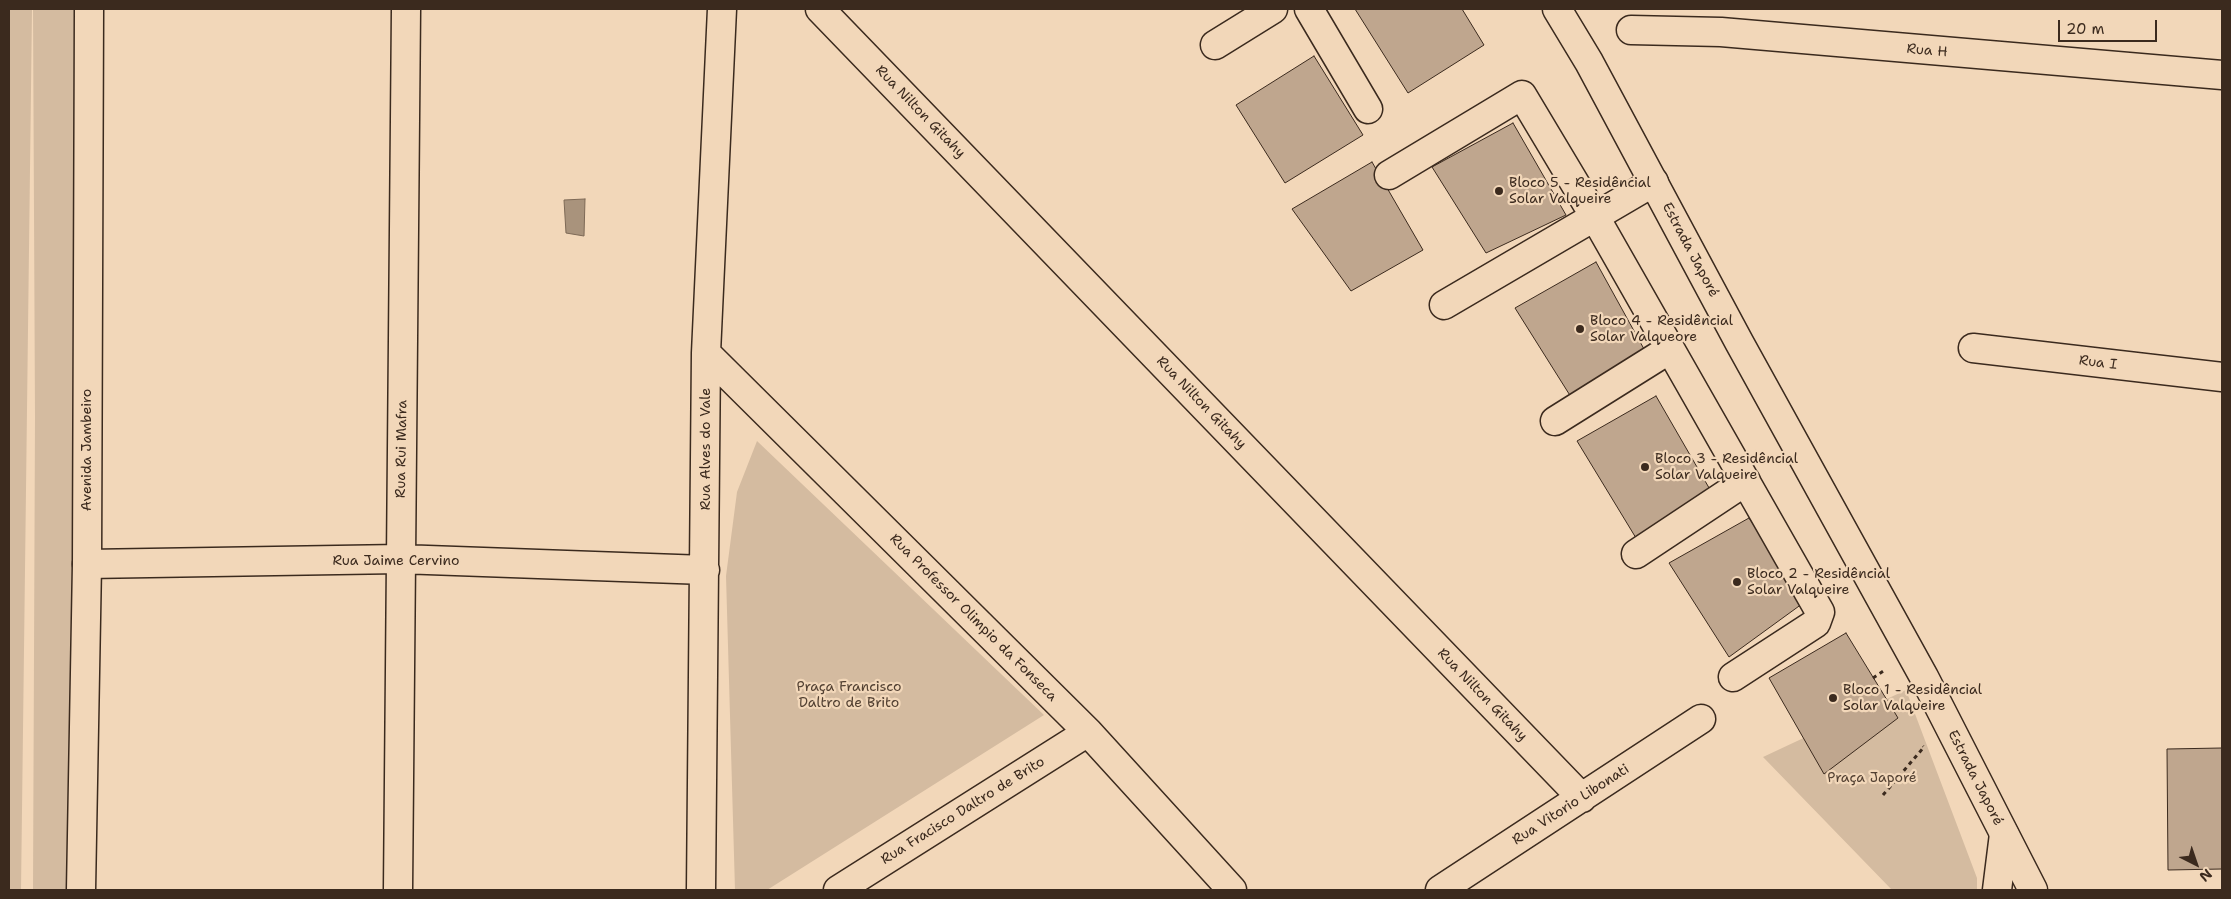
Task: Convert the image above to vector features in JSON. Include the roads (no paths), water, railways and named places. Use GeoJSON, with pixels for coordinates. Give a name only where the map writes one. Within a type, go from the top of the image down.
{"type":"FeatureCollection","features":[{"type":"Feature","properties":{"kind":"street","name":"Avenida Jambeiro"},"geometry":{"type":"LineString","coordinates":[[81,890],[87,564],[88,9]]}},
{"type":"Feature","properties":{"kind":"street","name":"Rua Rui Mafra"},"geometry":{"type":"LineString","coordinates":[[398,890],[406,9]]}},
{"type":"Feature","properties":{"kind":"street","name":"Rua Alves do Vale"},"geometry":{"type":"LineString","coordinates":[[701,890],[706,353],[722,9]]}},
{"type":"Feature","properties":{"kind":"street","name":"Rua Nilton Gitahy"},"geometry":{"type":"LineString","coordinates":[[820,9],[1582,798]]}},
{"type":"Feature","properties":{"kind":"street"},"geometry":{"type":"LineString","coordinates":[[1215,45],[1273,9]]}},
{"type":"Feature","properties":{"kind":"street"},"geometry":{"type":"LineString","coordinates":[[1308,9],[1368,109]]}},
{"type":"Feature","properties":{"kind":"street","name":"Estrada Japoré"},"geometry":{"type":"LineString","coordinates":[[1557,9],[1589,62],[1832,512],[1924,676],[2033,890]]}},
{"type":"Feature","properties":{"kind":"street","name":"Rua H"},"geometry":{"type":"LineString","coordinates":[[1631,30],[1721,32],[2222,75]]}},
{"type":"Feature","properties":{"kind":"street"},"geometry":{"type":"LineString","coordinates":[[1390,175],[1522,95],[1595,217],[1820,612],[1816,624],[1733,677]]}},
{"type":"Feature","properties":{"kind":"street"},"geometry":{"type":"LineString","coordinates":[[1444,305],[1654,182]]}},
{"type":"Feature","properties":{"kind":"street"},"geometry":{"type":"LineString","coordinates":[[1555,421],[1670,348]]}},
{"type":"Feature","properties":{"kind":"street","name":"Rua I"},"geometry":{"type":"LineString","coordinates":[[1973,348],[2222,377]]}},
{"type":"Feature","properties":{"kind":"street","name":"Rua Professor Olimpio da Fonseca"},"geometry":{"type":"LineString","coordinates":[[706,353],[1088,732],[1232,890]]}},
{"type":"Feature","properties":{"kind":"street"},"geometry":{"type":"LineString","coordinates":[[1636,554],[1746,481]]}},
{"type":"Feature","properties":{"kind":"street","name":"Rua Jaime Cervino"},"geometry":{"type":"LineString","coordinates":[[87,564],[400,559],[705,570]]}},
{"type":"Feature","properties":{"kind":"street","name":"Rua Vitorio Libonati"},"geometry":{"type":"LineString","coordinates":[[1440,890],[1701,719]]}},
{"type":"Feature","properties":{"kind":"street","name":"Rua Fracisco Daltro de Brito"},"geometry":{"type":"LineString","coordinates":[[838,890],[1088,732]]}},
{"type":"Feature","properties":{"kind":"street"},"geometry":{"type":"LineString","coordinates":[[1997,890],[2004,834]]}},
{"type":"Feature","properties":{"kind":"place","name":"Bloco 5 - Residêncial Solar Valqueire"},"geometry":{"type":"Point","coordinates":[1499,191]}},
{"type":"Feature","properties":{"kind":"place","name":"Bloco 4 - Residêncial Solar Valqueore"},"geometry":{"type":"Point","coordinates":[1580,329]}},
{"type":"Feature","properties":{"kind":"place","name":"Bloco 3 - Residêncial Solar Valqueire"},"geometry":{"type":"Point","coordinates":[1645,467]}},
{"type":"Feature","properties":{"kind":"place","name":"Bloco 2 - Residêncial Solar Valqueire"},"geometry":{"type":"Point","coordinates":[1737,582]}},
{"type":"Feature","properties":{"kind":"place","name":"Bloco 1 - Residêncial Solar Valqueire"},"geometry":{"type":"Point","coordinates":[1833,698]}},
{"type":"Feature","properties":{"kind":"park label","name":"Praça Francisco Daltro de Brito"},"geometry":{"type":"Point","coordinates":[849,696]}},
{"type":"Feature","properties":{"kind":"park label","name":"Praça Japoré"},"geometry":{"type":"Point","coordinates":[1872,778]}}]}
